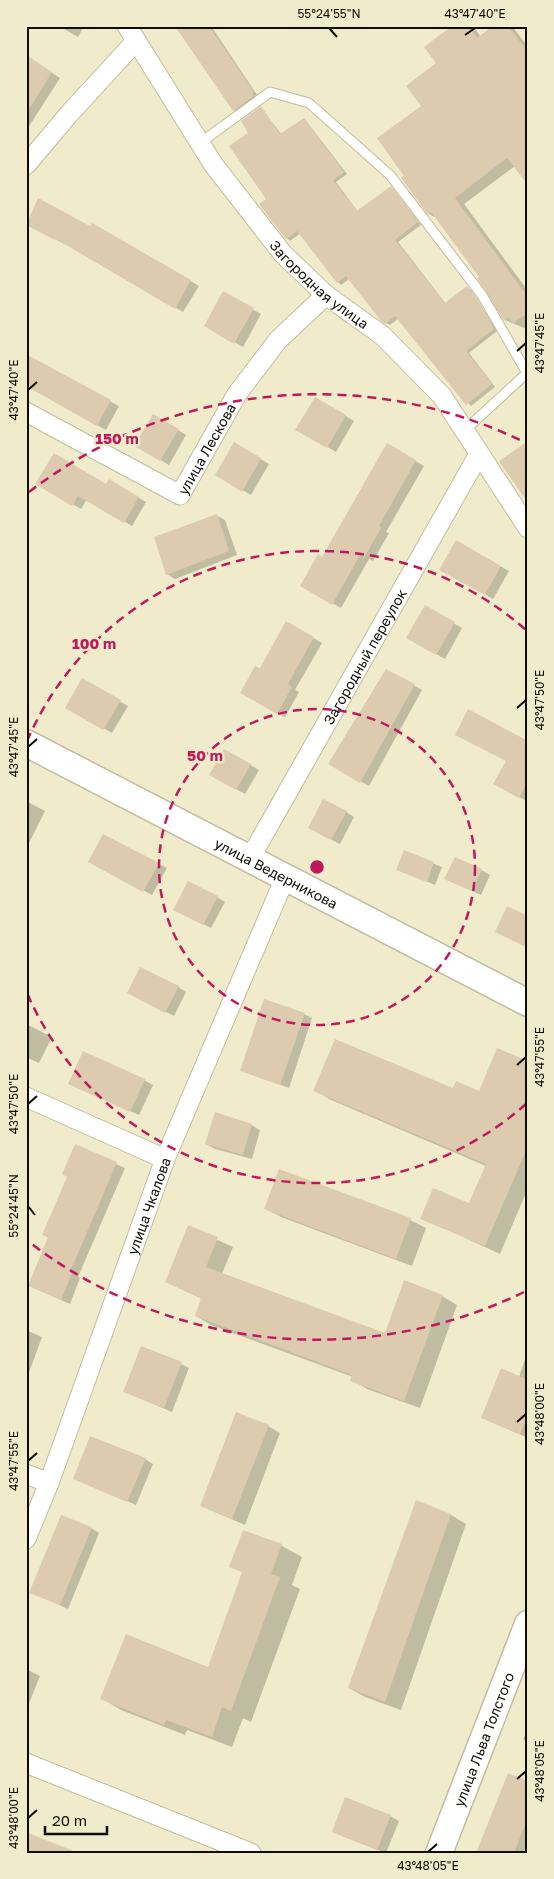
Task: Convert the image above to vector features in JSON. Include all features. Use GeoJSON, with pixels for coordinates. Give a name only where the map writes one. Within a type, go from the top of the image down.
{"type":"FeatureCollection","features":[{"type":"Feature","properties":{"kind":"street","name":"Загородная улица"},"geometry":{"type":"LineString","coordinates":[[132,31],[200,143],[283,254],[326,295],[389,343],[442,396],[528,528]]}},
{"type":"Feature","properties":{"kind":"street"},"geometry":{"type":"LineString","coordinates":[[26,165],[69,114],[132,31]]}},
{"type":"Feature","properties":{"kind":"street","name":"улица Лескова"},"geometry":{"type":"LineString","coordinates":[[26,412],[180,495],[237,394],[278,340],[326,295]]}},
{"type":"Feature","properties":{"kind":"street","name":"Загородный переулок"},"geometry":{"type":"LineString","coordinates":[[249,860],[479,454]]}},
{"type":"Feature","properties":{"kind":"street","name":"улица Ведерникова"},"geometry":{"type":"LineString","coordinates":[[26,743],[528,1003]]}},
{"type":"Feature","properties":{"kind":"street","name":"улица Чкалова"},"geometry":{"type":"LineString","coordinates":[[26,1539],[49,1483],[165,1158],[285,878]]}},
{"type":"Feature","properties":{"kind":"street"},"geometry":{"type":"LineString","coordinates":[[26,1097],[165,1158]]}},
{"type":"Feature","properties":{"kind":"street"},"geometry":{"type":"LineString","coordinates":[[26,1474],[49,1483]]}},
{"type":"Feature","properties":{"kind":"street","name":"улица Льва Толстого"},"geometry":{"type":"LineString","coordinates":[[439,1853],[528,1624]]}},
{"type":"Feature","properties":{"kind":"street"},"geometry":{"type":"LineString","coordinates":[[26,1763],[251,1853]]}},
{"type":"Feature","properties":{"kind":"lane"},"geometry":{"type":"LineString","coordinates":[[200,143],[270,92],[309,103],[390,175],[482,296],[527,373],[464,431]]}},
{"type":"Feature","properties":{"kind":"building"},"geometry":{"type":"Polygon","coordinates":[[[175,26],[209,26],[254,92],[252,94],[254,96],[233,111],[175,26]]]}},
{"type":"Feature","properties":{"kind":"building"},"geometry":{"type":"Polygon","coordinates":[[[452,26],[469,26],[477,38],[493,26],[508,26],[528,52],[528,185],[507,158],[455,198],[528,297],[528,313],[513,323],[508,317],[504,321],[477,278],[479,277],[431,212],[428,215],[401,178],[404,176],[377,138],[421,106],[406,86],[436,63],[424,47],[452,26]]]}},
{"type":"Feature","properties":{"kind":"building"},"geometry":{"type":"Polygon","coordinates":[[[26,55],[52,72],[26,114],[26,55]]]}},
{"type":"Feature","properties":{"kind":"building"},"geometry":{"type":"Polygon","coordinates":[[[261,106],[280,134],[304,118],[344,172],[333,180],[357,211],[391,186],[418,222],[395,240],[445,303],[467,286],[477,298],[494,329],[466,351],[492,384],[466,405],[395,316],[385,324],[381,321],[346,276],[337,283],[297,231],[286,239],[259,204],[266,199],[229,146],[248,133],[241,121],[261,106]]]}},
{"type":"Feature","properties":{"kind":"building"},"geometry":{"type":"Polygon","coordinates":[[[38,198],[90,226],[92,223],[191,280],[175,309],[56,239],[26,225],[38,198]]]}},
{"type":"Feature","properties":{"kind":"building"},"geometry":{"type":"Polygon","coordinates":[[[223,291],[254,308],[234,344],[204,326],[223,291]]]}},
{"type":"Feature","properties":{"kind":"building"},"geometry":{"type":"Polygon","coordinates":[[[26,354],[111,400],[97,426],[26,386],[26,354]]]}},
{"type":"Feature","properties":{"kind":"building"},"geometry":{"type":"Polygon","coordinates":[[[315,397],[346,415],[327,448],[295,430],[315,397]]]}},
{"type":"Feature","properties":{"kind":"building"},"geometry":{"type":"Polygon","coordinates":[[[153,414],[179,429],[160,461],[134,446],[153,414]]]}},
{"type":"Feature","properties":{"kind":"building"},"geometry":{"type":"Polygon","coordinates":[[[528,441],[528,503],[499,461],[528,441]]]}},
{"type":"Feature","properties":{"kind":"building"},"geometry":{"type":"Polygon","coordinates":[[[234,442],[261,458],[242,492],[215,475],[234,442]]]}},
{"type":"Feature","properties":{"kind":"building"},"geometry":{"type":"Polygon","coordinates":[[[387,443],[416,460],[379,526],[381,528],[364,558],[360,555],[332,605],[300,586],[318,554],[322,557],[387,443]]]}},
{"type":"Feature","properties":{"kind":"building"},"geometry":{"type":"Polygon","coordinates":[[[54,453],[106,484],[109,479],[139,497],[124,523],[78,496],[72,506],[35,484],[54,453]]]}},
{"type":"Feature","properties":{"kind":"building"},"geometry":{"type":"Polygon","coordinates":[[[217,514],[229,551],[166,575],[154,537],[217,514]]]}},
{"type":"Feature","properties":{"kind":"building"},"geometry":{"type":"Polygon","coordinates":[[[456,540],[501,566],[485,595],[439,570],[456,540]]]}},
{"type":"Feature","properties":{"kind":"building"},"geometry":{"type":"Polygon","coordinates":[[[425,605],[455,622],[436,655],[406,638],[425,605]]]}},
{"type":"Feature","properties":{"kind":"building"},"geometry":{"type":"Polygon","coordinates":[[[286,621],[314,637],[288,684],[292,687],[277,714],[240,693],[255,666],[260,668],[286,621]]]}},
{"type":"Feature","properties":{"kind":"building"},"geometry":{"type":"Polygon","coordinates":[[[386,669],[415,684],[360,783],[328,764],[386,669]]]}},
{"type":"Feature","properties":{"kind":"building"},"geometry":{"type":"Polygon","coordinates":[[[82,678],[121,700],[103,730],[65,708],[82,678]]]}},
{"type":"Feature","properties":{"kind":"building"},"geometry":{"type":"Polygon","coordinates":[[[468,709],[528,741],[528,780],[519,798],[493,784],[506,761],[455,735],[468,709]]]}},
{"type":"Feature","properties":{"kind":"building"},"geometry":{"type":"Polygon","coordinates":[[[224,749],[251,764],[236,790],[209,775],[224,749]]]}},
{"type":"Feature","properties":{"kind":"building"},"geometry":{"type":"Polygon","coordinates":[[[323,799],[347,811],[331,840],[308,828],[323,799]]]}},
{"type":"Feature","properties":{"kind":"building"},"geometry":{"type":"Polygon","coordinates":[[[103,834],[159,863],[143,892],[88,862],[103,834]]]}},
{"type":"Feature","properties":{"kind":"building"},"geometry":{"type":"Polygon","coordinates":[[[404,850],[434,862],[427,882],[396,870],[404,850]]]}},
{"type":"Feature","properties":{"kind":"building"},"geometry":{"type":"Polygon","coordinates":[[[455,857],[482,869],[472,891],[444,879],[455,857]]]}},
{"type":"Feature","properties":{"kind":"building"},"geometry":{"type":"Polygon","coordinates":[[[188,881],[218,896],[203,925],[173,910],[188,881]]]}},
{"type":"Feature","properties":{"kind":"building"},"geometry":{"type":"Polygon","coordinates":[[[507,906],[528,916],[528,948],[495,932],[507,906]]]}},
{"type":"Feature","properties":{"kind":"building"},"geometry":{"type":"Polygon","coordinates":[[[140,967],[179,986],[165,1013],[127,993],[140,967]]]}},
{"type":"Feature","properties":{"kind":"building"},"geometry":{"type":"Polygon","coordinates":[[[264,999],[305,1013],[280,1085],[240,1071],[264,999]]]}},
{"type":"Feature","properties":{"kind":"building"},"geometry":{"type":"Polygon","coordinates":[[[335,1039],[453,1088],[456,1081],[479,1091],[497,1048],[528,1061],[528,1146],[485,1246],[420,1219],[433,1188],[469,1203],[486,1164],[313,1091],[335,1039]]]}},
{"type":"Feature","properties":{"kind":"building"},"geometry":{"type":"Polygon","coordinates":[[[83,1051],[145,1079],[130,1112],[68,1084],[83,1051]]]}},
{"type":"Feature","properties":{"kind":"building"},"geometry":{"type":"Polygon","coordinates":[[[215,1112],[252,1124],[243,1155],[205,1144],[215,1112]]]}},
{"type":"Feature","properties":{"kind":"building"},"geometry":{"type":"Polygon","coordinates":[[[75,1144],[117,1162],[70,1272],[72,1273],[61,1300],[28,1286],[48,1237],[42,1235],[67,1177],[62,1174],[75,1144]]]}},
{"type":"Feature","properties":{"kind":"building"},"geometry":{"type":"Polygon","coordinates":[[[279,1169],[411,1218],[396,1259],[264,1209],[279,1169]]]}},
{"type":"Feature","properties":{"kind":"building"},"geometry":{"type":"Polygon","coordinates":[[[188,1225],[218,1237],[206,1267],[385,1333],[404,1280],[443,1295],[404,1401],[350,1381],[352,1375],[195,1316],[201,1298],[165,1282],[188,1225]]]}},
{"type":"Feature","properties":{"kind":"building"},"geometry":{"type":"Polygon","coordinates":[[[141,1346],[182,1362],[164,1408],[123,1392],[141,1346]]]}},
{"type":"Feature","properties":{"kind":"building"},"geometry":{"type":"Polygon","coordinates":[[[501,1368],[528,1380],[528,1415],[520,1434],[481,1418],[501,1368]]]}},
{"type":"Feature","properties":{"kind":"building"},"geometry":{"type":"Polygon","coordinates":[[[236,1412],[269,1425],[232,1519],[200,1506],[236,1412]]]}},
{"type":"Feature","properties":{"kind":"building"},"geometry":{"type":"Polygon","coordinates":[[[90,1436],[146,1458],[127,1502],[73,1479],[90,1436]]]}},
{"type":"Feature","properties":{"kind":"building"},"geometry":{"type":"Polygon","coordinates":[[[416,1500],[451,1514],[385,1702],[348,1688],[416,1500]]]}},
{"type":"Feature","properties":{"kind":"building"},"geometry":{"type":"Polygon","coordinates":[[[61,1515],[92,1527],[60,1605],[29,1593],[61,1515]]]}},
{"type":"Feature","properties":{"kind":"building"},"geometry":{"type":"Polygon","coordinates":[[[243,1530],[282,1544],[271,1574],[280,1577],[231,1711],[222,1707],[212,1737],[166,1720],[164,1725],[100,1699],[126,1634],[208,1667],[242,1572],[229,1567],[243,1530]]]}},
{"type":"Feature","properties":{"kind":"building"},"geometry":{"type":"Polygon","coordinates":[[[508,1773],[528,1781],[528,1817],[514,1853],[476,1853],[508,1773]]]}},
{"type":"Feature","properties":{"kind":"building"},"geometry":{"type":"Polygon","coordinates":[[[345,1797],[391,1815],[377,1850],[332,1832],[345,1797]]]}},
{"type":"Feature","properties":{"kind":"building"},"geometry":{"type":"Polygon","coordinates":[[[26,1832],[76,1852],[76,1853],[26,1853],[26,1832]]]}}]}
